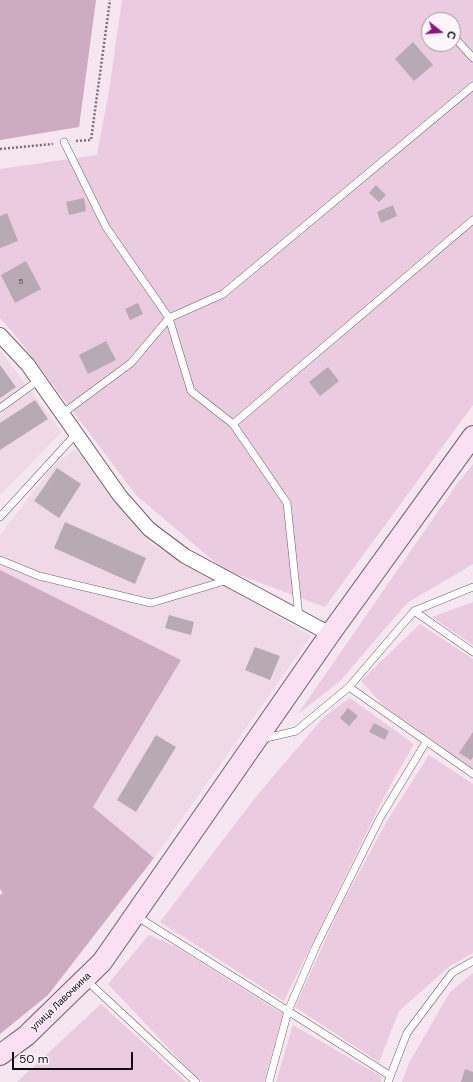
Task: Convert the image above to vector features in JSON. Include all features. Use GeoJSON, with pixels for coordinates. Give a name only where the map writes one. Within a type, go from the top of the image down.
{"type":"FeatureCollection","features":[{"type":"Feature","properties":{"kind":"main road","name":"улица Лавочкина"},"geometry":{"type":"LineString","coordinates":[[0,1055],[26,1036],[102,962],[330,634],[473,436]]}},
{"type":"Feature","properties":{"kind":"street"},"geometry":{"type":"LineString","coordinates":[[2,342],[28,365],[120,496],[149,529],[185,556],[330,634]]}},
{"type":"Feature","properties":{"kind":"lane"},"geometry":{"type":"LineString","coordinates":[[461,45],[473,58]]}},
{"type":"Feature","properties":{"kind":"lane"},"geometry":{"type":"LineString","coordinates":[[62,414],[131,363],[169,318],[223,294],[473,86]]}},
{"type":"Feature","properties":{"kind":"lane"},"geometry":{"type":"LineString","coordinates":[[64,142],[106,227],[169,318],[191,391],[233,424],[287,502],[299,617]]}},
{"type":"Feature","properties":{"kind":"lane"},"geometry":{"type":"LineString","coordinates":[[233,424],[473,220]]}},
{"type":"Feature","properties":{"kind":"lane"},"geometry":{"type":"LineString","coordinates":[[0,408],[39,380]]}},
{"type":"Feature","properties":{"kind":"lane"},"geometry":{"type":"LineString","coordinates":[[0,517],[76,434]]}},
{"type":"Feature","properties":{"kind":"lane"},"geometry":{"type":"LineString","coordinates":[[0,560],[39,576],[151,603],[228,580]]}},
{"type":"Feature","properties":{"kind":"lane"},"geometry":{"type":"LineString","coordinates":[[256,741],[296,731],[350,687],[414,611],[473,587]]}},
{"type":"Feature","properties":{"kind":"lane"},"geometry":{"type":"LineString","coordinates":[[414,611],[473,652]]}},
{"type":"Feature","properties":{"kind":"lane"},"geometry":{"type":"LineString","coordinates":[[350,687],[473,774]]}},
{"type":"Feature","properties":{"kind":"lane"},"geometry":{"type":"LineString","coordinates":[[269,1082],[288,1011],[316,946],[380,818],[426,742]]}},
{"type":"Feature","properties":{"kind":"lane"},"geometry":{"type":"LineString","coordinates":[[135,916],[288,1011],[388,1078],[407,1033],[452,973],[473,961]]}},
{"type":"Feature","properties":{"kind":"lane"},"geometry":{"type":"LineString","coordinates":[[85,979],[196,1082]]}},
{"type":"Feature","properties":{"kind":"path"},"geometry":{"type":"LineString","coordinates":[[0,149],[91,140],[110,0]]}},
{"type":"Feature","properties":{"kind":"shaded area"},"geometry":{"type":"Polygon","coordinates":[[[0,0],[96,0],[79,127],[0,140],[0,0]]]}},
{"type":"Feature","properties":{"kind":"shaded area"},"geometry":{"type":"Polygon","coordinates":[[[122,0],[473,0],[473,405],[325,607],[223,569],[136,495],[20,341],[0,318],[0,169],[97,155],[109,91],[122,0]]]}},
{"type":"Feature","properties":{"kind":"shaded area"},"geometry":{"type":"Polygon","coordinates":[[[0,350],[62,432],[0,495],[0,350]]]}},
{"type":"Feature","properties":{"kind":"shaded area"},"geometry":{"type":"Polygon","coordinates":[[[75,449],[153,545],[311,636],[154,858],[93,807],[181,660],[0,570],[0,535],[53,466],[75,449]]]}},
{"type":"Feature","properties":{"kind":"shaded area"},"geometry":{"type":"Polygon","coordinates":[[[473,464],[473,564],[407,603],[340,681],[298,714],[457,484],[473,464]]]}},
{"type":"Feature","properties":{"kind":"shaded area"},"geometry":{"type":"Polygon","coordinates":[[[0,570],[181,660],[93,807],[154,858],[48,995],[0,1034],[0,895],[3,893],[0,889],[0,570]]]}},
{"type":"Feature","properties":{"kind":"shaded area"},"geometry":{"type":"Polygon","coordinates":[[[473,602],[473,645],[432,617],[473,602]]]}},
{"type":"Feature","properties":{"kind":"shaded area"},"geometry":{"type":"Polygon","coordinates":[[[420,624],[473,659],[473,769],[384,706],[361,681],[420,624]]]}},
{"type":"Feature","properties":{"kind":"shaded area"},"geometry":{"type":"Polygon","coordinates":[[[350,698],[414,744],[385,795],[284,1001],[160,922],[259,793],[324,717],[350,698]]]}},
{"type":"Feature","properties":{"kind":"shaded area"},"geometry":{"type":"Polygon","coordinates":[[[429,755],[473,784],[473,953],[450,966],[399,1011],[379,1062],[295,1007],[339,910],[387,821],[429,755]]]}},
{"type":"Feature","properties":{"kind":"shaded area"},"geometry":{"type":"Polygon","coordinates":[[[149,935],[176,947],[283,1014],[264,1082],[203,1082],[189,1070],[108,984],[149,935]]]}},
{"type":"Feature","properties":{"kind":"shaded area"},"geometry":{"type":"Polygon","coordinates":[[[473,973],[473,1082],[402,1082],[409,1063],[450,992],[473,973]]]}},
{"type":"Feature","properties":{"kind":"shaded area"},"geometry":{"type":"Polygon","coordinates":[[[101,1004],[186,1082],[17,1082],[101,1004]]]}},
{"type":"Feature","properties":{"kind":"shaded area"},"geometry":{"type":"Polygon","coordinates":[[[293,1025],[382,1077],[381,1082],[276,1082],[293,1025]]]}},
{"type":"Feature","properties":{"kind":"building"},"geometry":{"type":"Polygon","coordinates":[[[413,42],[433,65],[414,81],[395,59],[413,42]]]}},
{"type":"Feature","properties":{"kind":"building"},"geometry":{"type":"Polygon","coordinates":[[[376,185],[386,195],[379,202],[369,193],[376,185]]]}},
{"type":"Feature","properties":{"kind":"building"},"geometry":{"type":"Polygon","coordinates":[[[84,198],[86,211],[69,215],[66,202],[84,198]]]}},
{"type":"Feature","properties":{"kind":"building"},"geometry":{"type":"Polygon","coordinates":[[[393,205],[397,216],[381,223],[377,212],[393,205]]]}},
{"type":"Feature","properties":{"kind":"building"},"geometry":{"type":"Polygon","coordinates":[[[7,213],[18,241],[0,248],[0,216],[7,213]]]}},
{"type":"Feature","properties":{"kind":"building"},"geometry":{"type":"Polygon","coordinates":[[[26,261],[41,289],[15,303],[1,275],[26,261]]]}},
{"type":"Feature","properties":{"kind":"building"},"geometry":{"type":"Polygon","coordinates":[[[138,303],[143,314],[130,320],[125,309],[138,303]]]}},
{"type":"Feature","properties":{"kind":"building"},"geometry":{"type":"Polygon","coordinates":[[[106,341],[116,360],[88,374],[79,355],[106,341]]]}},
{"type":"Feature","properties":{"kind":"building"},"geometry":{"type":"Polygon","coordinates":[[[0,365],[16,387],[0,398],[0,365]]]}},
{"type":"Feature","properties":{"kind":"building"},"geometry":{"type":"Polygon","coordinates":[[[328,367],[339,381],[320,396],[309,382],[328,367]]]}},
{"type":"Feature","properties":{"kind":"building"},"geometry":{"type":"Polygon","coordinates":[[[35,400],[48,419],[0,450],[0,423],[35,400]]]}},
{"type":"Feature","properties":{"kind":"building"},"geometry":{"type":"Polygon","coordinates":[[[57,468],[81,484],[59,518],[34,501],[57,468]]]}},
{"type":"Feature","properties":{"kind":"building"},"geometry":{"type":"Polygon","coordinates":[[[65,522],[146,558],[135,584],[54,548],[65,522]]]}},
{"type":"Feature","properties":{"kind":"building"},"geometry":{"type":"Polygon","coordinates":[[[169,615],[194,622],[191,635],[165,628],[169,615]]]}},
{"type":"Feature","properties":{"kind":"building"},"geometry":{"type":"Polygon","coordinates":[[[255,647],[280,656],[270,680],[245,670],[255,647]]]}},
{"type":"Feature","properties":{"kind":"building"},"geometry":{"type":"Polygon","coordinates":[[[348,708],[358,716],[349,726],[340,718],[348,708]]]}},
{"type":"Feature","properties":{"kind":"building"},"geometry":{"type":"Polygon","coordinates":[[[374,723],[389,731],[385,740],[369,732],[374,723]]]}},
{"type":"Feature","properties":{"kind":"building"},"geometry":{"type":"Polygon","coordinates":[[[473,732],[473,757],[471,760],[459,753],[473,732]]]}},
{"type":"Feature","properties":{"kind":"building"},"geometry":{"type":"Polygon","coordinates":[[[156,735],[176,747],[136,812],[117,800],[156,735]]]}},
{"type":"Feature","properties":{"kind":"building"},"geometry":{"type":"Polygon","coordinates":[[[465,1069],[473,1072],[473,1082],[461,1082],[465,1069]]]}}]}
